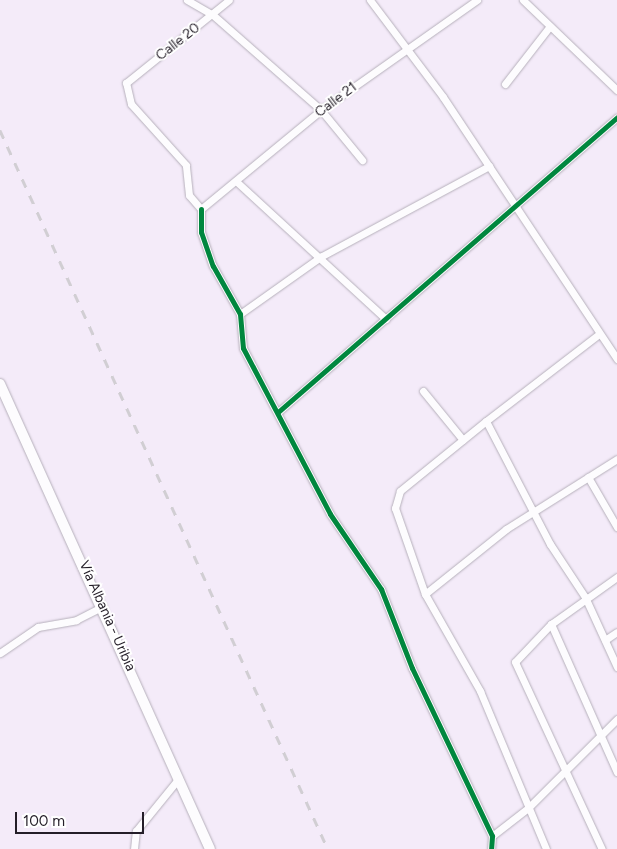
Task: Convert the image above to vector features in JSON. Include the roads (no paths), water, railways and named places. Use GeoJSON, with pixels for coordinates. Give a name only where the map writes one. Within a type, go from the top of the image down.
{"type":"FeatureCollection","features":[{"type":"Feature","properties":{"kind":"main road","name":"Vía Albania - Uribia"},"geometry":{"type":"LineString","coordinates":[[0,384],[104,606],[210,849]]}},
{"type":"Feature","properties":{"kind":"street"},"geometry":{"type":"LineString","coordinates":[[187,0],[213,14],[321,110],[362,160]]}},
{"type":"Feature","properties":{"kind":"street","name":"Calle 20"},"geometry":{"type":"LineString","coordinates":[[201,209],[191,201],[186,165],[131,104],[126,83],[229,0]]}},
{"type":"Feature","properties":{"kind":"street"},"geometry":{"type":"LineString","coordinates":[[370,0],[404,50],[443,97],[598,334],[617,359]]}},
{"type":"Feature","properties":{"kind":"street","name":"Calle 21"},"geometry":{"type":"LineString","coordinates":[[201,209],[238,183],[321,110],[477,0]]}},
{"type":"Feature","properties":{"kind":"street"},"geometry":{"type":"LineString","coordinates":[[523,0],[617,90]]}},
{"type":"Feature","properties":{"kind":"street"},"geometry":{"type":"LineString","coordinates":[[505,84],[550,26]]}},
{"type":"Feature","properties":{"kind":"street"},"geometry":{"type":"LineString","coordinates":[[278,412],[516,209],[617,117]]}},
{"type":"Feature","properties":{"kind":"street"},"geometry":{"type":"LineString","coordinates":[[240,314],[322,256],[488,166]]}},
{"type":"Feature","properties":{"kind":"street"},"geometry":{"type":"LineString","coordinates":[[238,183],[322,256],[386,319]]}},
{"type":"Feature","properties":{"kind":"street"},"geometry":{"type":"LineString","coordinates":[[201,209],[201,232],[213,266],[240,314],[243,348],[330,514],[381,589],[412,668],[492,836],[491,849]]}},
{"type":"Feature","properties":{"kind":"street"},"geometry":{"type":"LineString","coordinates":[[546,849],[480,691],[425,594],[395,508],[396,498],[486,421],[598,334]]}},
{"type":"Feature","properties":{"kind":"street"},"geometry":{"type":"LineString","coordinates":[[423,391],[463,440]]}},
{"type":"Feature","properties":{"kind":"street"},"geometry":{"type":"LineString","coordinates":[[486,421],[533,513],[586,597],[617,667]]}},
{"type":"Feature","properties":{"kind":"street"},"geometry":{"type":"LineString","coordinates":[[425,594],[506,529],[617,458]]}},
{"type":"Feature","properties":{"kind":"street"},"geometry":{"type":"LineString","coordinates":[[588,478],[617,527]]}},
{"type":"Feature","properties":{"kind":"street"},"geometry":{"type":"LineString","coordinates":[[602,849],[568,770],[515,662],[551,624],[586,597],[617,577]]}},
{"type":"Feature","properties":{"kind":"street"},"geometry":{"type":"LineString","coordinates":[[0,653],[38,627],[76,620],[104,606]]}},
{"type":"Feature","properties":{"kind":"street"},"geometry":{"type":"LineString","coordinates":[[551,624],[617,772]]}},
{"type":"Feature","properties":{"kind":"street"},"geometry":{"type":"LineString","coordinates":[[604,640],[617,632]]}},
{"type":"Feature","properties":{"kind":"street"},"geometry":{"type":"LineString","coordinates":[[492,836],[528,808],[601,739],[617,719]]}},
{"type":"Feature","properties":{"kind":"street"},"geometry":{"type":"LineString","coordinates":[[134,849],[136,831],[179,778]]}},
{"type":"Feature","properties":{"kind":"railway"},"geometry":{"type":"LineString","coordinates":[[0,130],[328,849]]}}]}
